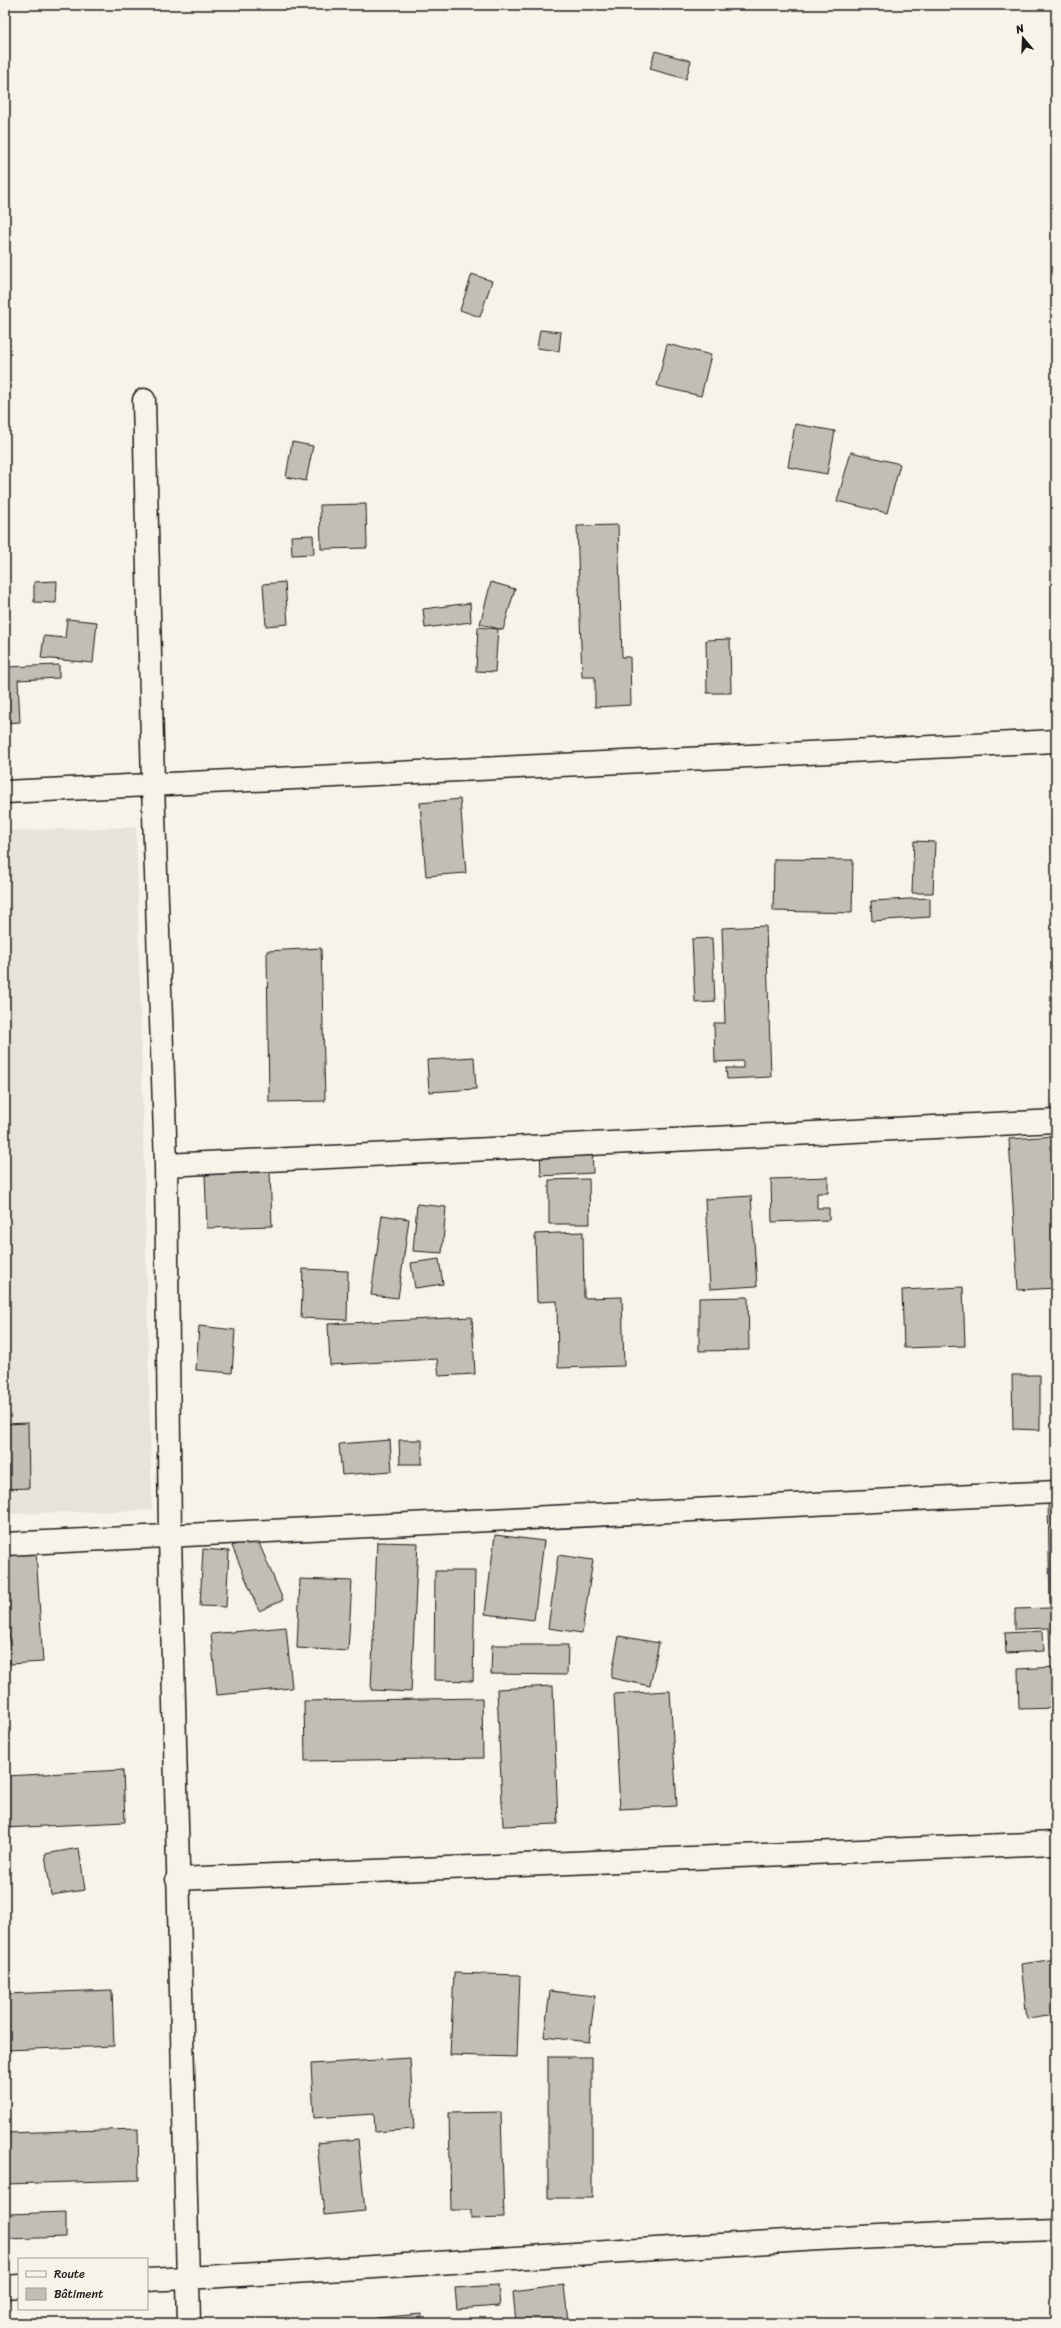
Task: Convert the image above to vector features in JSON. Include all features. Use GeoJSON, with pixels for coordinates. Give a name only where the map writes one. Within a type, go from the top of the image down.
{"type":"FeatureCollection","features":[{"type":"Feature","properties":{"kind":"street"},"geometry":{"type":"LineString","coordinates":[[144,400],[153,785],[166,1165],[170,1536],[177,1879],[189,2323]]}},
{"type":"Feature","properties":{"kind":"street"},"geometry":{"type":"LineString","coordinates":[[5,792],[1056,741]]}},
{"type":"Feature","properties":{"kind":"street"},"geometry":{"type":"LineString","coordinates":[[166,1165],[1056,1121]]}},
{"type":"Feature","properties":{"kind":"street"},"geometry":{"type":"LineString","coordinates":[[5,1544],[1056,1492]]}},
{"type":"Feature","properties":{"kind":"street"},"geometry":{"type":"LineString","coordinates":[[177,1879],[1056,1843]]}},
{"type":"Feature","properties":{"kind":"street"},"geometry":{"type":"LineString","coordinates":[[148,2280],[659,2248],[944,2233],[1056,2229]]}},
{"type":"Feature","properties":{"kind":"street"},"geometry":{"type":"LineString","coordinates":[[5,2287],[18,2286]]}},
{"type":"Feature","properties":{"kind":"shaded area"},"geometry":{"type":"Polygon","coordinates":[[[136,827],[152,1510],[5,1514],[5,831],[136,827]]]}},
{"type":"Feature","properties":{"kind":"building"},"geometry":{"type":"Polygon","coordinates":[[[655,51],[691,61],[686,79],[650,69],[655,51]]]}},
{"type":"Feature","properties":{"kind":"building"},"geometry":{"type":"Polygon","coordinates":[[[472,274],[492,281],[480,317],[460,310],[472,274]]]}},
{"type":"Feature","properties":{"kind":"building"},"geometry":{"type":"Polygon","coordinates":[[[540,330],[561,332],[559,351],[537,348],[540,330]]]}},
{"type":"Feature","properties":{"kind":"building"},"geometry":{"type":"Polygon","coordinates":[[[667,344],[711,355],[701,396],[657,386],[667,344]]]}},
{"type":"Feature","properties":{"kind":"building"},"geometry":{"type":"Polygon","coordinates":[[[795,424],[835,431],[827,474],[788,467],[795,424]]]}},
{"type":"Feature","properties":{"kind":"building"},"geometry":{"type":"Polygon","coordinates":[[[292,442],[313,446],[306,481],[286,477],[292,442]]]}},
{"type":"Feature","properties":{"kind":"building"},"geometry":{"type":"Polygon","coordinates":[[[851,452],[900,464],[887,513],[837,501],[851,452]]]}},
{"type":"Feature","properties":{"kind":"building"},"geometry":{"type":"Polygon","coordinates":[[[366,504],[367,548],[321,549],[320,505],[366,504]]]}},
{"type":"Feature","properties":{"kind":"building"},"geometry":{"type":"Polygon","coordinates":[[[618,525],[622,657],[630,657],[631,705],[595,707],[595,677],[582,677],[577,526],[618,525]]]}},
{"type":"Feature","properties":{"kind":"building"},"geometry":{"type":"Polygon","coordinates":[[[313,535],[314,554],[292,555],[291,536],[313,535]]]}},
{"type":"Feature","properties":{"kind":"building"},"geometry":{"type":"Polygon","coordinates":[[[57,581],[56,603],[34,602],[34,582],[57,581]]]}},
{"type":"Feature","properties":{"kind":"building"},"geometry":{"type":"Polygon","coordinates":[[[285,582],[288,624],[266,626],[263,584],[285,582]]]}},
{"type":"Feature","properties":{"kind":"building"},"geometry":{"type":"Polygon","coordinates":[[[491,582],[515,589],[503,630],[480,624],[491,582]]]}},
{"type":"Feature","properties":{"kind":"building"},"geometry":{"type":"Polygon","coordinates":[[[470,603],[471,622],[425,628],[423,609],[470,603]]]}},
{"type":"Feature","properties":{"kind":"building"},"geometry":{"type":"Polygon","coordinates":[[[67,619],[97,622],[93,663],[41,658],[44,636],[65,638],[67,619]]]}},
{"type":"Feature","properties":{"kind":"building"},"geometry":{"type":"Polygon","coordinates":[[[478,627],[498,629],[495,672],[476,671],[478,627]]]}},
{"type":"Feature","properties":{"kind":"building"},"geometry":{"type":"Polygon","coordinates":[[[730,639],[731,693],[707,693],[706,640],[730,639]]]}},
{"type":"Feature","properties":{"kind":"building"},"geometry":{"type":"Polygon","coordinates":[[[59,665],[59,678],[18,680],[20,722],[5,723],[5,667],[59,665]]]}},
{"type":"Feature","properties":{"kind":"building"},"geometry":{"type":"Polygon","coordinates":[[[460,799],[466,873],[426,876],[420,803],[460,799]]]}},
{"type":"Feature","properties":{"kind":"building"},"geometry":{"type":"Polygon","coordinates":[[[914,841],[935,842],[933,893],[912,893],[914,841]]]}},
{"type":"Feature","properties":{"kind":"building"},"geometry":{"type":"Polygon","coordinates":[[[774,859],[853,860],[852,913],[773,911],[774,859]]]}},
{"type":"Feature","properties":{"kind":"building"},"geometry":{"type":"Polygon","coordinates":[[[930,898],[930,917],[872,921],[871,901],[930,898]]]}},
{"type":"Feature","properties":{"kind":"building"},"geometry":{"type":"Polygon","coordinates":[[[766,926],[771,1077],[727,1079],[726,1068],[743,1068],[743,1061],[715,1062],[714,1023],[725,1023],[722,928],[766,926]]]}},
{"type":"Feature","properties":{"kind":"building"},"geometry":{"type":"Polygon","coordinates":[[[712,938],[715,1002],[695,1003],[692,939],[712,938]]]}},
{"type":"Feature","properties":{"kind":"building"},"geometry":{"type":"Polygon","coordinates":[[[321,948],[325,1101],[269,1102],[267,951],[321,948]]]}},
{"type":"Feature","properties":{"kind":"building"},"geometry":{"type":"Polygon","coordinates":[[[474,1057],[476,1089],[429,1092],[427,1060],[474,1057]]]}},
{"type":"Feature","properties":{"kind":"building"},"geometry":{"type":"Polygon","coordinates":[[[1056,1136],[1056,1288],[1018,1290],[1009,1139],[1056,1136]]]}},
{"type":"Feature","properties":{"kind":"building"},"geometry":{"type":"Polygon","coordinates":[[[592,1148],[593,1173],[541,1176],[540,1150],[592,1148]]]}},
{"type":"Feature","properties":{"kind":"building"},"geometry":{"type":"Polygon","coordinates":[[[270,1171],[272,1226],[207,1228],[205,1173],[270,1171]]]}},
{"type":"Feature","properties":{"kind":"building"},"geometry":{"type":"Polygon","coordinates":[[[828,1177],[828,1193],[817,1193],[817,1208],[829,1208],[829,1220],[772,1222],[771,1179],[828,1177]]]}},
{"type":"Feature","properties":{"kind":"building"},"geometry":{"type":"Polygon","coordinates":[[[589,1179],[590,1224],[549,1224],[549,1180],[589,1179]]]}},
{"type":"Feature","properties":{"kind":"building"},"geometry":{"type":"Polygon","coordinates":[[[751,1196],[757,1286],[710,1289],[705,1199],[751,1196]]]}},
{"type":"Feature","properties":{"kind":"building"},"geometry":{"type":"Polygon","coordinates":[[[417,1204],[446,1207],[442,1253],[413,1251],[417,1204]]]}},
{"type":"Feature","properties":{"kind":"building"},"geometry":{"type":"Polygon","coordinates":[[[382,1215],[409,1219],[398,1298],[371,1295],[382,1215]]]}},
{"type":"Feature","properties":{"kind":"building"},"geometry":{"type":"Polygon","coordinates":[[[583,1232],[584,1298],[622,1297],[624,1366],[558,1368],[557,1301],[537,1302],[535,1234],[583,1232]]]}},
{"type":"Feature","properties":{"kind":"building"},"geometry":{"type":"Polygon","coordinates":[[[439,1259],[443,1284],[415,1288],[411,1263],[439,1259]]]}},
{"type":"Feature","properties":{"kind":"building"},"geometry":{"type":"Polygon","coordinates":[[[303,1269],[348,1271],[347,1320],[301,1318],[303,1269]]]}},
{"type":"Feature","properties":{"kind":"building"},"geometry":{"type":"Polygon","coordinates":[[[963,1287],[965,1346],[904,1348],[902,1290],[963,1287]]]}},
{"type":"Feature","properties":{"kind":"building"},"geometry":{"type":"Polygon","coordinates":[[[748,1297],[749,1350],[699,1351],[699,1298],[748,1297]]]}},
{"type":"Feature","properties":{"kind":"building"},"geometry":{"type":"Polygon","coordinates":[[[472,1317],[475,1374],[439,1376],[437,1359],[330,1365],[328,1324],[472,1317]]]}},
{"type":"Feature","properties":{"kind":"building"},"geometry":{"type":"Polygon","coordinates":[[[199,1326],[235,1330],[232,1373],[196,1370],[199,1326]]]}},
{"type":"Feature","properties":{"kind":"building"},"geometry":{"type":"Polygon","coordinates":[[[1012,1375],[1040,1375],[1040,1430],[1013,1429],[1012,1375]]]}},
{"type":"Feature","properties":{"kind":"building"},"geometry":{"type":"Polygon","coordinates":[[[28,1423],[29,1488],[5,1489],[5,1424],[28,1423]]]}},
{"type":"Feature","properties":{"kind":"building"},"geometry":{"type":"Polygon","coordinates":[[[390,1440],[392,1471],[342,1475],[339,1444],[390,1440]]]}},
{"type":"Feature","properties":{"kind":"building"},"geometry":{"type":"Polygon","coordinates":[[[399,1440],[422,1440],[422,1464],[400,1464],[399,1440]]]}},
{"type":"Feature","properties":{"kind":"building"},"geometry":{"type":"Polygon","coordinates":[[[1048,1500],[1056,1500],[1056,1657],[1050,1657],[1049,1628],[1015,1629],[1015,1609],[1050,1608],[1048,1500]]]}},
{"type":"Feature","properties":{"kind":"building"},"geometry":{"type":"Polygon","coordinates":[[[495,1535],[544,1541],[534,1620],[485,1614],[495,1535]]]}},
{"type":"Feature","properties":{"kind":"building"},"geometry":{"type":"Polygon","coordinates":[[[256,1536],[283,1600],[259,1611],[232,1546],[256,1536]]]}},
{"type":"Feature","properties":{"kind":"building"},"geometry":{"type":"Polygon","coordinates":[[[377,1542],[418,1543],[411,1692],[371,1690],[377,1542]]]}},
{"type":"Feature","properties":{"kind":"building"},"geometry":{"type":"Polygon","coordinates":[[[203,1549],[229,1551],[226,1607],[200,1606],[203,1549]]]}},
{"type":"Feature","properties":{"kind":"building"},"geometry":{"type":"Polygon","coordinates":[[[36,1552],[43,1662],[10,1664],[5,1554],[36,1552]]]}},
{"type":"Feature","properties":{"kind":"building"},"geometry":{"type":"Polygon","coordinates":[[[558,1555],[593,1560],[582,1633],[548,1628],[558,1555]]]}},
{"type":"Feature","properties":{"kind":"building"},"geometry":{"type":"Polygon","coordinates":[[[435,1571],[475,1571],[473,1681],[434,1680],[435,1571]]]}},
{"type":"Feature","properties":{"kind":"building"},"geometry":{"type":"Polygon","coordinates":[[[300,1579],[352,1581],[348,1651],[297,1648],[300,1579]]]}},
{"type":"Feature","properties":{"kind":"building"},"geometry":{"type":"Polygon","coordinates":[[[286,1627],[292,1688],[217,1695],[211,1634],[286,1627]]]}},
{"type":"Feature","properties":{"kind":"building"},"geometry":{"type":"Polygon","coordinates":[[[1043,1631],[1044,1651],[1006,1653],[1005,1633],[1043,1631]]]}},
{"type":"Feature","properties":{"kind":"building"},"geometry":{"type":"Polygon","coordinates":[[[619,1636],[659,1643],[650,1686],[611,1678],[619,1636]]]}},
{"type":"Feature","properties":{"kind":"building"},"geometry":{"type":"Polygon","coordinates":[[[492,1645],[568,1645],[567,1675],[491,1674],[492,1645]]]}},
{"type":"Feature","properties":{"kind":"building"},"geometry":{"type":"Polygon","coordinates":[[[1056,1667],[1056,1708],[1019,1709],[1018,1669],[1056,1667]]]}},
{"type":"Feature","properties":{"kind":"building"},"geometry":{"type":"Polygon","coordinates":[[[553,1686],[558,1824],[503,1826],[497,1689],[553,1686]]]}},
{"type":"Feature","properties":{"kind":"building"},"geometry":{"type":"Polygon","coordinates":[[[670,1691],[677,1806],[620,1809],[614,1694],[670,1691]]]}},
{"type":"Feature","properties":{"kind":"building"},"geometry":{"type":"Polygon","coordinates":[[[482,1698],[483,1758],[305,1761],[304,1701],[482,1698]]]}},
{"type":"Feature","properties":{"kind":"building"},"geometry":{"type":"Polygon","coordinates":[[[123,1770],[125,1822],[5,1828],[5,1776],[123,1770]]]}},
{"type":"Feature","properties":{"kind":"building"},"geometry":{"type":"Polygon","coordinates":[[[79,1848],[85,1890],[51,1895],[45,1854],[79,1848]]]}},
{"type":"Feature","properties":{"kind":"building"},"geometry":{"type":"Polygon","coordinates":[[[1056,1959],[1056,2015],[1027,2019],[1021,1964],[1056,1959]]]}},
{"type":"Feature","properties":{"kind":"building"},"geometry":{"type":"Polygon","coordinates":[[[454,1973],[520,1975],[517,2057],[450,2055],[454,1973]]]}},
{"type":"Feature","properties":{"kind":"building"},"geometry":{"type":"Polygon","coordinates":[[[112,1990],[114,2046],[5,2050],[5,1994],[112,1990]]]}},
{"type":"Feature","properties":{"kind":"building"},"geometry":{"type":"Polygon","coordinates":[[[550,1991],[595,1996],[589,2042],[544,2037],[550,1991]]]}},
{"type":"Feature","properties":{"kind":"building"},"geometry":{"type":"Polygon","coordinates":[[[548,2057],[592,2057],[592,2198],[548,2198],[548,2057]]]}},
{"type":"Feature","properties":{"kind":"building"},"geometry":{"type":"Polygon","coordinates":[[[410,2058],[414,2129],[375,2132],[374,2114],[314,2118],[311,2064],[410,2058]]]}},
{"type":"Feature","properties":{"kind":"building"},"geometry":{"type":"Polygon","coordinates":[[[501,2112],[504,2218],[471,2219],[471,2210],[451,2210],[449,2113],[501,2112]]]}},
{"type":"Feature","properties":{"kind":"building"},"geometry":{"type":"Polygon","coordinates":[[[138,2129],[139,2180],[5,2184],[5,2133],[138,2129]]]}},
{"type":"Feature","properties":{"kind":"building"},"geometry":{"type":"Polygon","coordinates":[[[358,2139],[365,2211],[324,2215],[317,2143],[358,2139]]]}},
{"type":"Feature","properties":{"kind":"building"},"geometry":{"type":"Polygon","coordinates":[[[66,2212],[66,2237],[8,2239],[8,2214],[66,2212]]]}},
{"type":"Feature","properties":{"kind":"building"},"geometry":{"type":"Polygon","coordinates":[[[498,2285],[500,2306],[457,2309],[455,2288],[498,2285]]]}},
{"type":"Feature","properties":{"kind":"building"},"geometry":{"type":"Polygon","coordinates":[[[564,2285],[568,2321],[554,2323],[516,2323],[513,2292],[564,2285]]]}},
{"type":"Feature","properties":{"kind":"building"},"geometry":{"type":"Polygon","coordinates":[[[421,2314],[421,2323],[377,2323],[377,2318],[421,2314]]]}}]}
